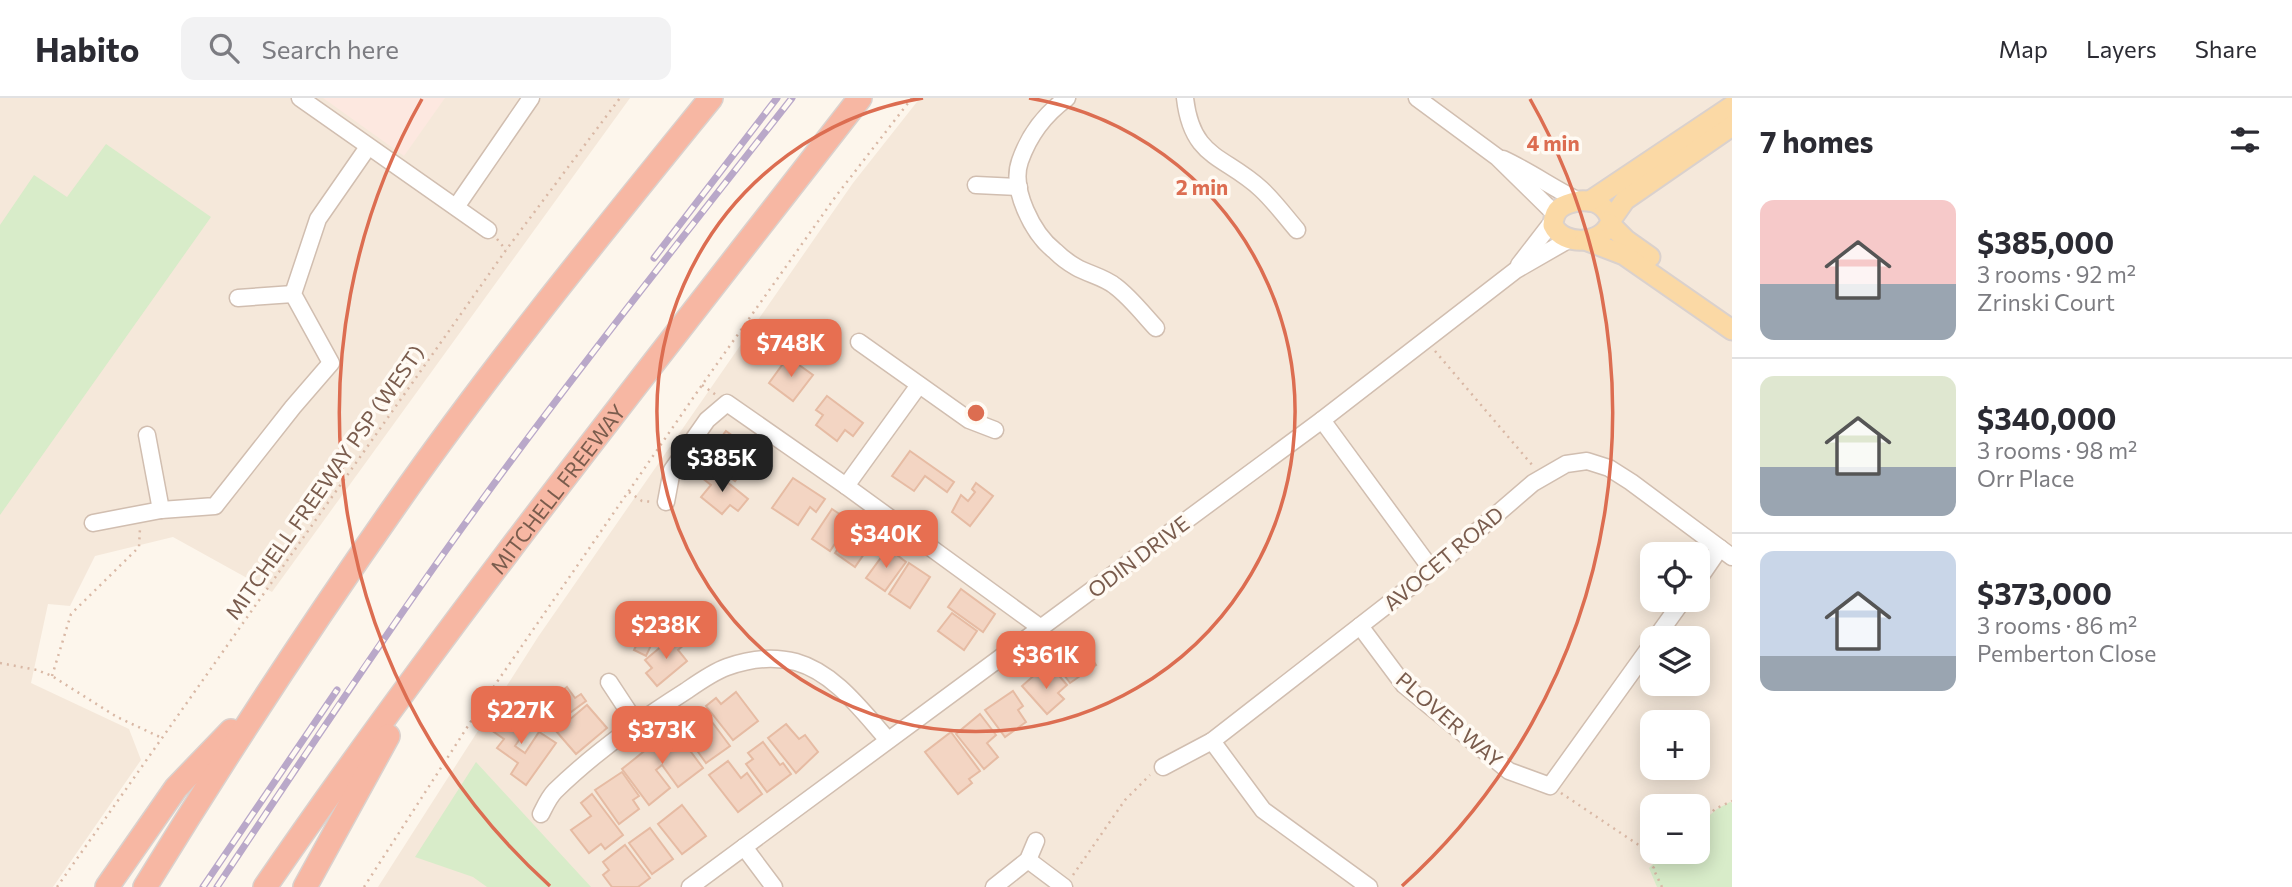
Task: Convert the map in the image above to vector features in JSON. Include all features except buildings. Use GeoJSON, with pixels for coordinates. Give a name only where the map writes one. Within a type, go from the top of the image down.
{"type":"FeatureCollection","features":[{"type":"Feature","properties":{"kind":"highway"},"geometry":{"type":"LineString","coordinates":[[145,887],[265,697],[423,468],[531,324],[711,98]]}},
{"type":"Feature","properties":{"kind":"highway","name":"MITCHELL FREEWAY"},"geometry":{"type":"LineString","coordinates":[[265,887],[435,650],[604,426],[860,98]]}},
{"type":"Feature","properties":{"kind":"highway"},"geometry":{"type":"LineString","coordinates":[[305,887],[435,650]]}},
{"type":"Feature","properties":{"kind":"highway"},"geometry":{"type":"LineString","coordinates":[[107,887],[176,788],[265,697]]}},
{"type":"Feature","properties":{"kind":"main road","name":"ODIN DRIVE"},"geometry":{"type":"LineString","coordinates":[[1554,217],[1564,204],[1584,201],[1732,106]]}},
{"type":"Feature","properties":{"kind":"main road","name":"ODIN DRIVE"},"geometry":{"type":"LineString","coordinates":[[1578,240],[1599,234],[1630,196],[1732,126]]}},
{"type":"Feature","properties":{"kind":"main road"},"geometry":{"type":"LineString","coordinates":[[1584,201],[1604,207],[1610,222],[1635,246],[1732,315]]}},
{"type":"Feature","properties":{"kind":"main road"},"geometry":{"type":"LineString","coordinates":[[1554,217],[1557,233],[1624,255],[1732,330]]}},
{"type":"Feature","properties":{"kind":"street"},"geometry":{"type":"LineString","coordinates":[[300,98],[488,230]]}},
{"type":"Feature","properties":{"kind":"street"},"geometry":{"type":"LineString","coordinates":[[456,206],[531,98]]}},
{"type":"Feature","properties":{"kind":"street"},"geometry":{"type":"LineString","coordinates":[[1067,98],[1035,129],[1019,163],[1019,187],[1024,206],[1036,233],[1053,250],[1077,267],[1114,285],[1156,328]]}},
{"type":"Feature","properties":{"kind":"street"},"geometry":{"type":"LineString","coordinates":[[1185,98],[1195,138],[1219,160],[1261,188],[1297,230]]}},
{"type":"Feature","properties":{"kind":"street"},"geometry":{"type":"LineString","coordinates":[[1417,98],[1497,157],[1554,217]]}},
{"type":"Feature","properties":{"kind":"street"},"geometry":{"type":"LineString","coordinates":[[93,523],[162,510],[215,506],[331,363],[293,294],[318,219],[368,147]]}},
{"type":"Feature","properties":{"kind":"street"},"geometry":{"type":"LineString","coordinates":[[1497,157],[1524,168],[1548,185],[1584,201]]}},
{"type":"Feature","properties":{"kind":"street"},"geometry":{"type":"LineString","coordinates":[[976,185],[1019,187]]}},
{"type":"Feature","properties":{"kind":"street","name":"ODIN DRIVE"},"geometry":{"type":"LineString","coordinates":[[1516,270],[1554,217]]}},
{"type":"Feature","properties":{"kind":"street","name":"ODIN DRIVE"},"geometry":{"type":"LineString","coordinates":[[690,887],[1322,420],[1516,270],[1578,240]]}},
{"type":"Feature","properties":{"kind":"street"},"geometry":{"type":"LineString","coordinates":[[238,298],[293,294]]}},
{"type":"Feature","properties":{"kind":"street"},"geometry":{"type":"LineString","coordinates":[[859,342],[969,420],[995,430]]}},
{"type":"Feature","properties":{"kind":"street"},"geometry":{"type":"LineString","coordinates":[[846,486],[919,385]]}},
{"type":"Feature","properties":{"kind":"street"},"geometry":{"type":"LineString","coordinates":[[666,500],[671,470],[707,420],[727,404],[846,486],[1041,628]]}},
{"type":"Feature","properties":{"kind":"street"},"geometry":{"type":"LineString","coordinates":[[1322,420],[1432,570]]}},
{"type":"Feature","properties":{"kind":"street"},"geometry":{"type":"LineString","coordinates":[[147,435],[162,510]]}},
{"type":"Feature","properties":{"kind":"street","name":"AVOCET ROAD"},"geometry":{"type":"LineString","coordinates":[[1163,767],[1212,741],[1432,570],[1541,478],[1566,464],[1587,461],[1609,468],[1726,553]]}},
{"type":"Feature","properties":{"kind":"street"},"geometry":{"type":"LineString","coordinates":[[1710,568],[1726,553]]}},
{"type":"Feature","properties":{"kind":"street","name":"PLOVER WAY"},"geometry":{"type":"LineString","coordinates":[[1360,626],[1404,685],[1509,771],[1550,786]]}},
{"type":"Feature","properties":{"kind":"street"},"geometry":{"type":"LineString","coordinates":[[541,814],[553,793],[636,723],[727,667],[766,659],[810,667],[850,697],[888,740]]}},
{"type":"Feature","properties":{"kind":"street"},"geometry":{"type":"LineString","coordinates":[[1550,786],[1640,661]]}},
{"type":"Feature","properties":{"kind":"street"},"geometry":{"type":"LineString","coordinates":[[609,682],[636,723]]}},
{"type":"Feature","properties":{"kind":"street"},"geometry":{"type":"LineString","coordinates":[[1212,741],[1263,810],[1369,887]]}},
{"type":"Feature","properties":{"kind":"street"},"geometry":{"type":"LineString","coordinates":[[993,887],[1028,860],[1036,841]]}},
{"type":"Feature","properties":{"kind":"street"},"geometry":{"type":"LineString","coordinates":[[744,847],[774,887]]}},
{"type":"Feature","properties":{"kind":"street"},"geometry":{"type":"LineString","coordinates":[[1028,860],[1067,884]]}},
{"type":"Feature","properties":{"kind":"path","name":"MITCHELL FREEWAY PSP (WEST)"},"geometry":{"type":"LineString","coordinates":[[57,887],[506,250],[620,98]]}},
{"type":"Feature","properties":{"kind":"path"},"geometry":{"type":"LineString","coordinates":[[363,887],[488,695],[629,492],[836,196],[912,98]]}},
{"type":"Feature","properties":{"kind":"path"},"geometry":{"type":"LineString","coordinates":[[1426,340],[1541,478]]}},
{"type":"Feature","properties":{"kind":"path"},"geometry":{"type":"LineString","coordinates":[[629,492],[648,502],[666,500]]}},
{"type":"Feature","properties":{"kind":"path"},"geometry":{"type":"LineString","coordinates":[[52,676],[71,614],[139,547],[141,515]]}},
{"type":"Feature","properties":{"kind":"path"},"geometry":{"type":"LineString","coordinates":[[0,663],[37,670],[52,676],[117,717],[162,738]]}},
{"type":"Feature","properties":{"kind":"path"},"geometry":{"type":"LineString","coordinates":[[1067,884],[1125,800],[1146,778],[1163,767]]}},
{"type":"Feature","properties":{"kind":"path"},"geometry":{"type":"LineString","coordinates":[[1550,786],[1640,846]]}},
{"type":"Feature","properties":{"kind":"path"},"geometry":{"type":"LineString","coordinates":[[1710,814],[1732,801]]}},
{"type":"Feature","properties":{"kind":"path"},"geometry":{"type":"LineString","coordinates":[[1657,864],[1653,868],[1662,887]]}},
{"type":"Feature","properties":{"kind":"shaded area"},"geometry":{"type":"Polygon","coordinates":[[[0,98],[630,98],[272,592],[173,537],[95,556],[70,606],[48,604],[31,683],[129,729],[141,760],[53,887],[0,887],[0,98]]]}},
{"type":"Feature","properties":{"kind":"shaded area"},"geometry":{"type":"Polygon","coordinates":[[[323,98],[445,98],[404,156],[323,98]]]}},
{"type":"Feature","properties":{"kind":"shaded area"},"geometry":{"type":"Polygon","coordinates":[[[920,98],[1732,98],[1732,887],[378,887],[538,637],[853,183],[920,98]]]}},
{"type":"Feature","properties":{"kind":"green space"},"geometry":{"type":"Polygon","coordinates":[[[106,144],[211,217],[0,515],[0,225],[34,175],[67,197],[106,144]]]}},
{"type":"Feature","properties":{"kind":"green space"},"geometry":{"type":"Polygon","coordinates":[[[476,762],[591,887],[487,887],[473,877],[415,857],[476,762]]]}},
{"type":"Feature","properties":{"kind":"green space"},"geometry":{"type":"Polygon","coordinates":[[[1732,803],[1732,887],[1657,887],[1649,868],[1653,864],[1710,864],[1710,815],[1732,803]]]}},
{"type":"Feature","properties":{"kind":"railway"},"geometry":{"type":"LineString","coordinates":[[654,258],[777,98]]}},
{"type":"Feature","properties":{"kind":"railway"},"geometry":{"type":"LineString","coordinates":[[217,887],[331,716],[490,489],[792,98]]}},
{"type":"Feature","properties":{"kind":"railway"},"geometry":{"type":"LineString","coordinates":[[203,887],[337,690]]}}]}
